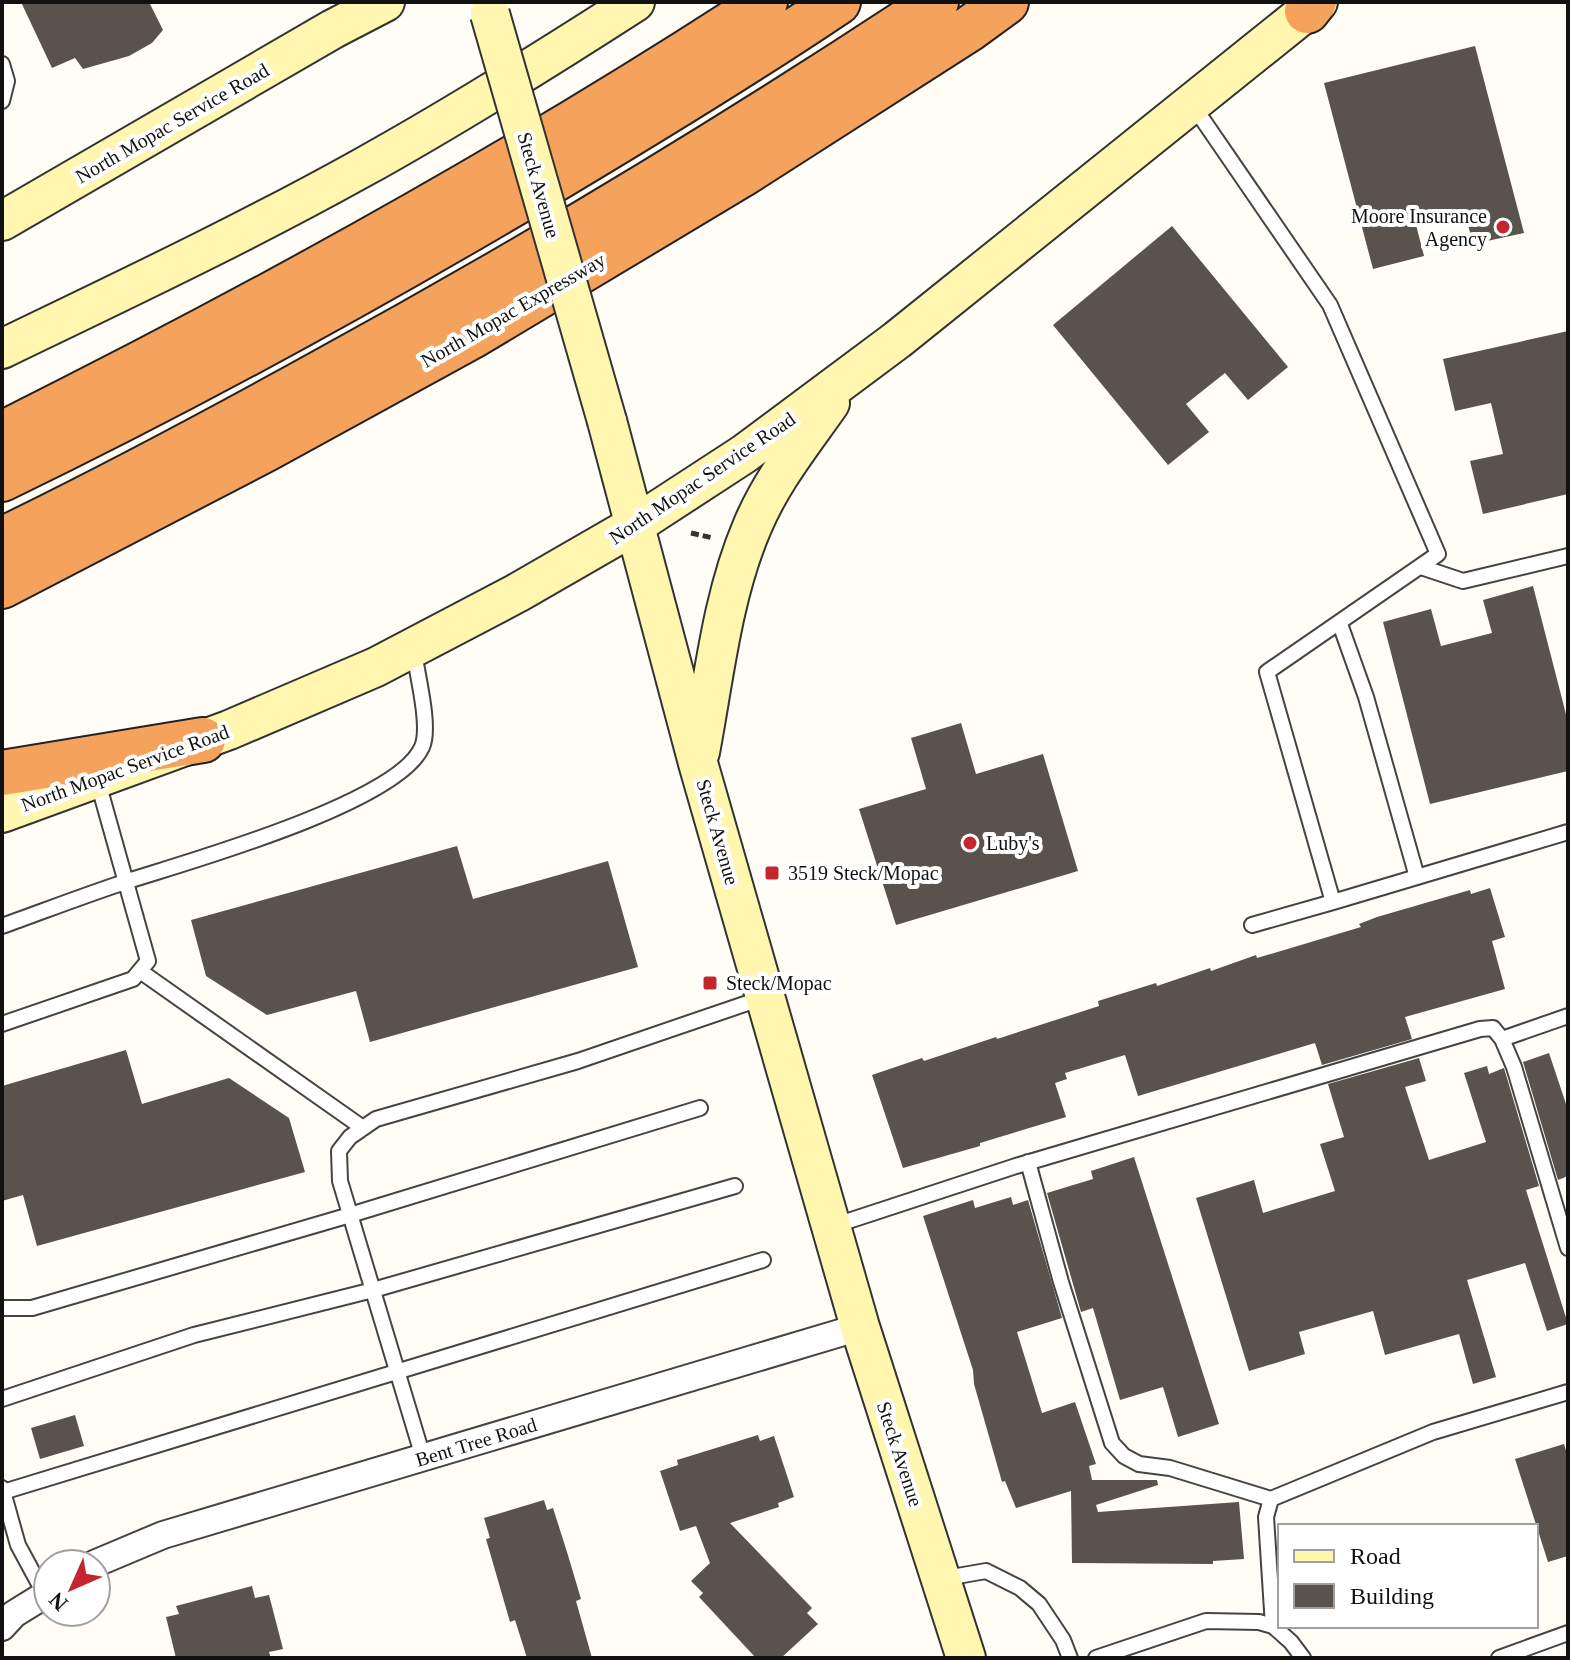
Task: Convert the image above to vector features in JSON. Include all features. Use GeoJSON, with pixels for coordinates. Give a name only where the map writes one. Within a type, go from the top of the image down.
{"type":"FeatureCollection","features":[{"type":"Feature","properties":{"kind":"highway"},"geometry":{"type":"LineString","coordinates":[[2,434],[251,306],[410,217],[673,62],[765,2]]}},
{"type":"Feature","properties":{"kind":"highway"},"geometry":{"type":"LineString","coordinates":[[2,479],[216,371],[428,255],[605,149],[838,2]]}},
{"type":"Feature","properties":{"kind":"highway"},"geometry":{"type":"LineString","coordinates":[[2,540],[240,418],[448,304],[745,125],[936,2]]}},
{"type":"Feature","properties":{"kind":"highway","name":"North Mopac Expressway"},"geometry":{"type":"LineString","coordinates":[[2,586],[266,449],[474,335],[741,175],[1006,2]]}},
{"type":"Feature","properties":{"kind":"highway"},"geometry":{"type":"LineString","coordinates":[[2,773],[203,740]]}},
{"type":"Feature","properties":{"kind":"main road","name":"North Mopac Service Road"},"geometry":{"type":"LineString","coordinates":[[2,221],[344,16],[385,2]]}},
{"type":"Feature","properties":{"kind":"main road"},"geometry":{"type":"LineString","coordinates":[[2,349],[231,238],[359,170],[635,2]]}},
{"type":"Feature","properties":{"kind":"main road","name":"North Mopac Service Road"},"geometry":{"type":"LineString","coordinates":[[2,813],[203,740],[376,667],[517,593],[635,525],[744,454],[850,376],[1313,5]]}},
{"type":"Feature","properties":{"kind":"main road","name":"Steck Avenue"},"geometry":{"type":"LineString","coordinates":[[488,8],[607,421],[698,763],[831,1227],[966,1658]]}},
{"type":"Feature","properties":{"kind":"main road"},"geometry":{"type":"LineString","coordinates":[[698,763],[724,624],[752,527],[775,480],[850,376]]}},
{"type":"Feature","properties":{"kind":"street","name":"Bent Tree Road"},"geometry":{"type":"LineString","coordinates":[[112,1556],[163,1535],[860,1327]]}},
{"type":"Feature","properties":{"kind":"street"},"geometry":{"type":"LineString","coordinates":[[2,1627],[14,1614],[32,1603]]}},
{"type":"Feature","properties":{"kind":"lane"},"geometry":{"type":"LineString","coordinates":[[2,64],[7,81],[2,101]]}},
{"type":"Feature","properties":{"kind":"lane"},"geometry":{"type":"LineString","coordinates":[[1192,104],[1330,305],[1438,554],[1267,672],[1333,902]]}},
{"type":"Feature","properties":{"kind":"lane"},"geometry":{"type":"LineString","coordinates":[[1421,567],[1463,581],[1568,556]]}},
{"type":"Feature","properties":{"kind":"lane"},"geometry":{"type":"LineString","coordinates":[[1340,624],[1366,697],[1417,877]]}},
{"type":"Feature","properties":{"kind":"lane"},"geometry":{"type":"LineString","coordinates":[[2,926],[126,882],[236,848],[344,805],[393,777],[410,763],[422,747],[425,731],[413,647]]}},
{"type":"Feature","properties":{"kind":"lane"},"geometry":{"type":"LineString","coordinates":[[2,1024],[133,979],[148,961],[97,778]]}},
{"type":"Feature","properties":{"kind":"lane"},"geometry":{"type":"LineString","coordinates":[[1252,925],[1568,832]]}},
{"type":"Feature","properties":{"kind":"lane"},"geometry":{"type":"LineString","coordinates":[[140,971],[363,1128]]}},
{"type":"Feature","properties":{"kind":"lane"},"geometry":{"type":"LineString","coordinates":[[423,1457],[340,1181],[339,1151],[350,1137],[376,1119],[578,1061],[765,997]]}},
{"type":"Feature","properties":{"kind":"lane"},"geometry":{"type":"LineString","coordinates":[[1502,1039],[1568,1016]]}},
{"type":"Feature","properties":{"kind":"lane"},"geometry":{"type":"LineString","coordinates":[[831,1227],[1028,1162],[1480,1029],[1493,1028],[1502,1039],[1514,1067],[1568,1248]]}},
{"type":"Feature","properties":{"kind":"lane"},"geometry":{"type":"LineString","coordinates":[[2,1308],[32,1308],[700,1108]]}},
{"type":"Feature","properties":{"kind":"lane"},"geometry":{"type":"LineString","coordinates":[[1028,1162],[1061,1282],[1112,1443],[1124,1456],[1139,1464],[1170,1468],[1271,1499],[1433,1432],[1568,1392]]}},
{"type":"Feature","properties":{"kind":"lane"},"geometry":{"type":"LineString","coordinates":[[2,1399],[194,1335],[373,1290],[735,1186]]}},
{"type":"Feature","properties":{"kind":"lane"},"geometry":{"type":"LineString","coordinates":[[32,1570],[18,1545],[2,1490],[398,1373],[763,1260]]}},
{"type":"Feature","properties":{"kind":"lane"},"geometry":{"type":"LineString","coordinates":[[1271,1499],[1266,1517],[1273,1626]]}},
{"type":"Feature","properties":{"kind":"lane"},"geometry":{"type":"LineString","coordinates":[[940,1579],[986,1571],[1020,1588],[1039,1604],[1063,1640],[1070,1658]]}},
{"type":"Feature","properties":{"kind":"lane"},"geometry":{"type":"LineString","coordinates":[[1096,1658],[1206,1621],[1259,1622],[1273,1626],[1303,1658]]}},
{"type":"Feature","properties":{"kind":"lane"},"geometry":{"type":"LineString","coordinates":[[1499,1658],[1568,1633]]}},
{"type":"Feature","properties":{"kind":"path"},"geometry":{"type":"LineString","coordinates":[[691,533],[722,540]]}},
{"type":"Feature","properties":{"kind":"building"},"geometry":{"type":"Polygon","coordinates":[[[21,2],[149,2],[163,30],[152,43],[129,56],[83,69],[75,58],[52,68],[21,2]]]}},
{"type":"Feature","properties":{"kind":"building"},"geometry":{"type":"Polygon","coordinates":[[[1475,46],[1524,233],[1473,244],[1464,209],[1415,221],[1424,256],[1373,269],[1324,83],[1475,46]]]}},
{"type":"Feature","properties":{"kind":"building"},"geometry":{"type":"Polygon","coordinates":[[[1172,226],[1288,367],[1248,400],[1225,373],[1186,404],[1209,432],[1168,465],[1053,325],[1172,226]]]}},
{"type":"Feature","properties":{"kind":"building"},"geometry":{"type":"Polygon","coordinates":[[[1568,331],[1568,494],[1483,514],[1470,461],[1503,454],[1491,403],[1455,411],[1443,359],[1568,331]]]}},
{"type":"Feature","properties":{"kind":"building"},"geometry":{"type":"Polygon","coordinates":[[[1533,586],[1568,722],[1568,771],[1430,804],[1383,622],[1431,609],[1441,646],[1492,633],[1483,600],[1533,586]]]}},
{"type":"Feature","properties":{"kind":"building","name":"Luby's"},"geometry":{"type":"Polygon","coordinates":[[[961,723],[976,774],[1043,754],[1078,871],[896,925],[859,809],[926,789],[911,738],[961,723]]]}},
{"type":"Feature","properties":{"kind":"building"},"geometry":{"type":"Polygon","coordinates":[[[457,846],[473,899],[608,861],[638,967],[370,1042],[356,991],[267,1015],[206,976],[191,920],[457,846]]]}},
{"type":"Feature","properties":{"kind":"building"},"geometry":{"type":"Polygon","coordinates":[[[1490,888],[1505,937],[1492,941],[1505,989],[1405,1017],[1412,1039],[1322,1065],[1315,1043],[1138,1096],[1125,1055],[1065,1073],[1067,1079],[1055,1083],[1066,1117],[903,1168],[872,1075],[1099,1006],[1098,1001],[1156,983],[1157,986],[1210,968],[1211,971],[1256,955],[1257,958],[1361,927],[1359,924],[1377,917],[1470,890],[1471,894],[1490,888]]]}},
{"type":"Feature","properties":{"kind":"building"},"geometry":{"type":"Polygon","coordinates":[[[126,1050],[142,1104],[229,1078],[289,1118],[305,1172],[37,1246],[23,1195],[2,1201],[2,1086],[126,1050]]]}},
{"type":"Feature","properties":{"kind":"building"},"geometry":{"type":"Polygon","coordinates":[[[1549,1053],[1568,1110],[1568,1176],[1558,1180],[1523,1062],[1549,1053]]]}},
{"type":"Feature","properties":{"kind":"building"},"geometry":{"type":"Polygon","coordinates":[[[1419,1058],[1426,1081],[1405,1087],[1429,1160],[1486,1142],[1464,1073],[1487,1066],[1489,1074],[1504,1068],[1539,1186],[1526,1190],[1568,1324],[1547,1331],[1525,1263],[1467,1280],[1496,1377],[1473,1384],[1459,1334],[1385,1355],[1373,1311],[1299,1332],[1305,1354],[1249,1371],[1196,1198],[1254,1180],[1263,1213],[1335,1191],[1320,1144],[1344,1137],[1328,1084],[1419,1058]]]}},
{"type":"Feature","properties":{"kind":"building"},"geometry":{"type":"Polygon","coordinates":[[[1134,1157],[1219,1424],[1178,1437],[1163,1387],[1120,1400],[1093,1308],[1081,1312],[1047,1193],[1093,1179],[1091,1171],[1134,1157]]]}},
{"type":"Feature","properties":{"kind":"building"},"geometry":{"type":"Polygon","coordinates":[[[1011,1197],[1013,1205],[1028,1200],[1062,1318],[1017,1332],[1042,1413],[1075,1402],[1096,1464],[1089,1466],[1092,1480],[1157,1480],[1158,1485],[1096,1505],[1098,1512],[1239,1502],[1244,1559],[1213,1561],[1213,1564],[1072,1563],[1071,1491],[1016,1508],[1005,1481],[1002,1482],[974,1384],[973,1370],[923,1216],[973,1200],[975,1208],[1011,1197]]]}},
{"type":"Feature","properties":{"kind":"building"},"geometry":{"type":"Polygon","coordinates":[[[75,1415],[84,1446],[40,1459],[31,1428],[75,1415]]]}},
{"type":"Feature","properties":{"kind":"building"},"geometry":{"type":"Polygon","coordinates":[[[758,1435],[760,1441],[774,1436],[794,1497],[778,1503],[779,1507],[730,1523],[812,1608],[807,1613],[818,1624],[781,1658],[756,1658],[699,1597],[703,1593],[691,1581],[710,1563],[696,1526],[680,1531],[660,1471],[678,1465],[677,1460],[758,1435]]]}},
{"type":"Feature","properties":{"kind":"building"},"geometry":{"type":"Polygon","coordinates":[[[1564,1444],[1568,1457],[1568,1556],[1548,1562],[1515,1459],[1564,1444]]]}},
{"type":"Feature","properties":{"kind":"building"},"geometry":{"type":"Polygon","coordinates":[[[544,1500],[547,1510],[553,1508],[567,1552],[581,1599],[576,1601],[592,1658],[527,1658],[515,1620],[510,1622],[486,1539],[490,1538],[484,1518],[544,1500]]]}},
{"type":"Feature","properties":{"kind":"building"},"geometry":{"type":"Polygon","coordinates":[[[252,1586],[255,1598],[269,1595],[283,1649],[269,1652],[271,1658],[176,1658],[166,1617],[179,1614],[176,1606],[252,1586]]]}},
{"type":"Feature","properties":{"kind":"place","name":"Moore Insurance Agency"},"geometry":{"type":"Point","coordinates":[1503,227]}},
{"type":"Feature","properties":{"kind":"place","name":"Luby's"},"geometry":{"type":"Point","coordinates":[970,843]}},
{"type":"Feature","properties":{"kind":"place","name":"3519 Steck/Mopac"},"geometry":{"type":"Point","coordinates":[772,873]}},
{"type":"Feature","properties":{"kind":"place","name":"Steck/Mopac"},"geometry":{"type":"Point","coordinates":[710,983]}}]}
